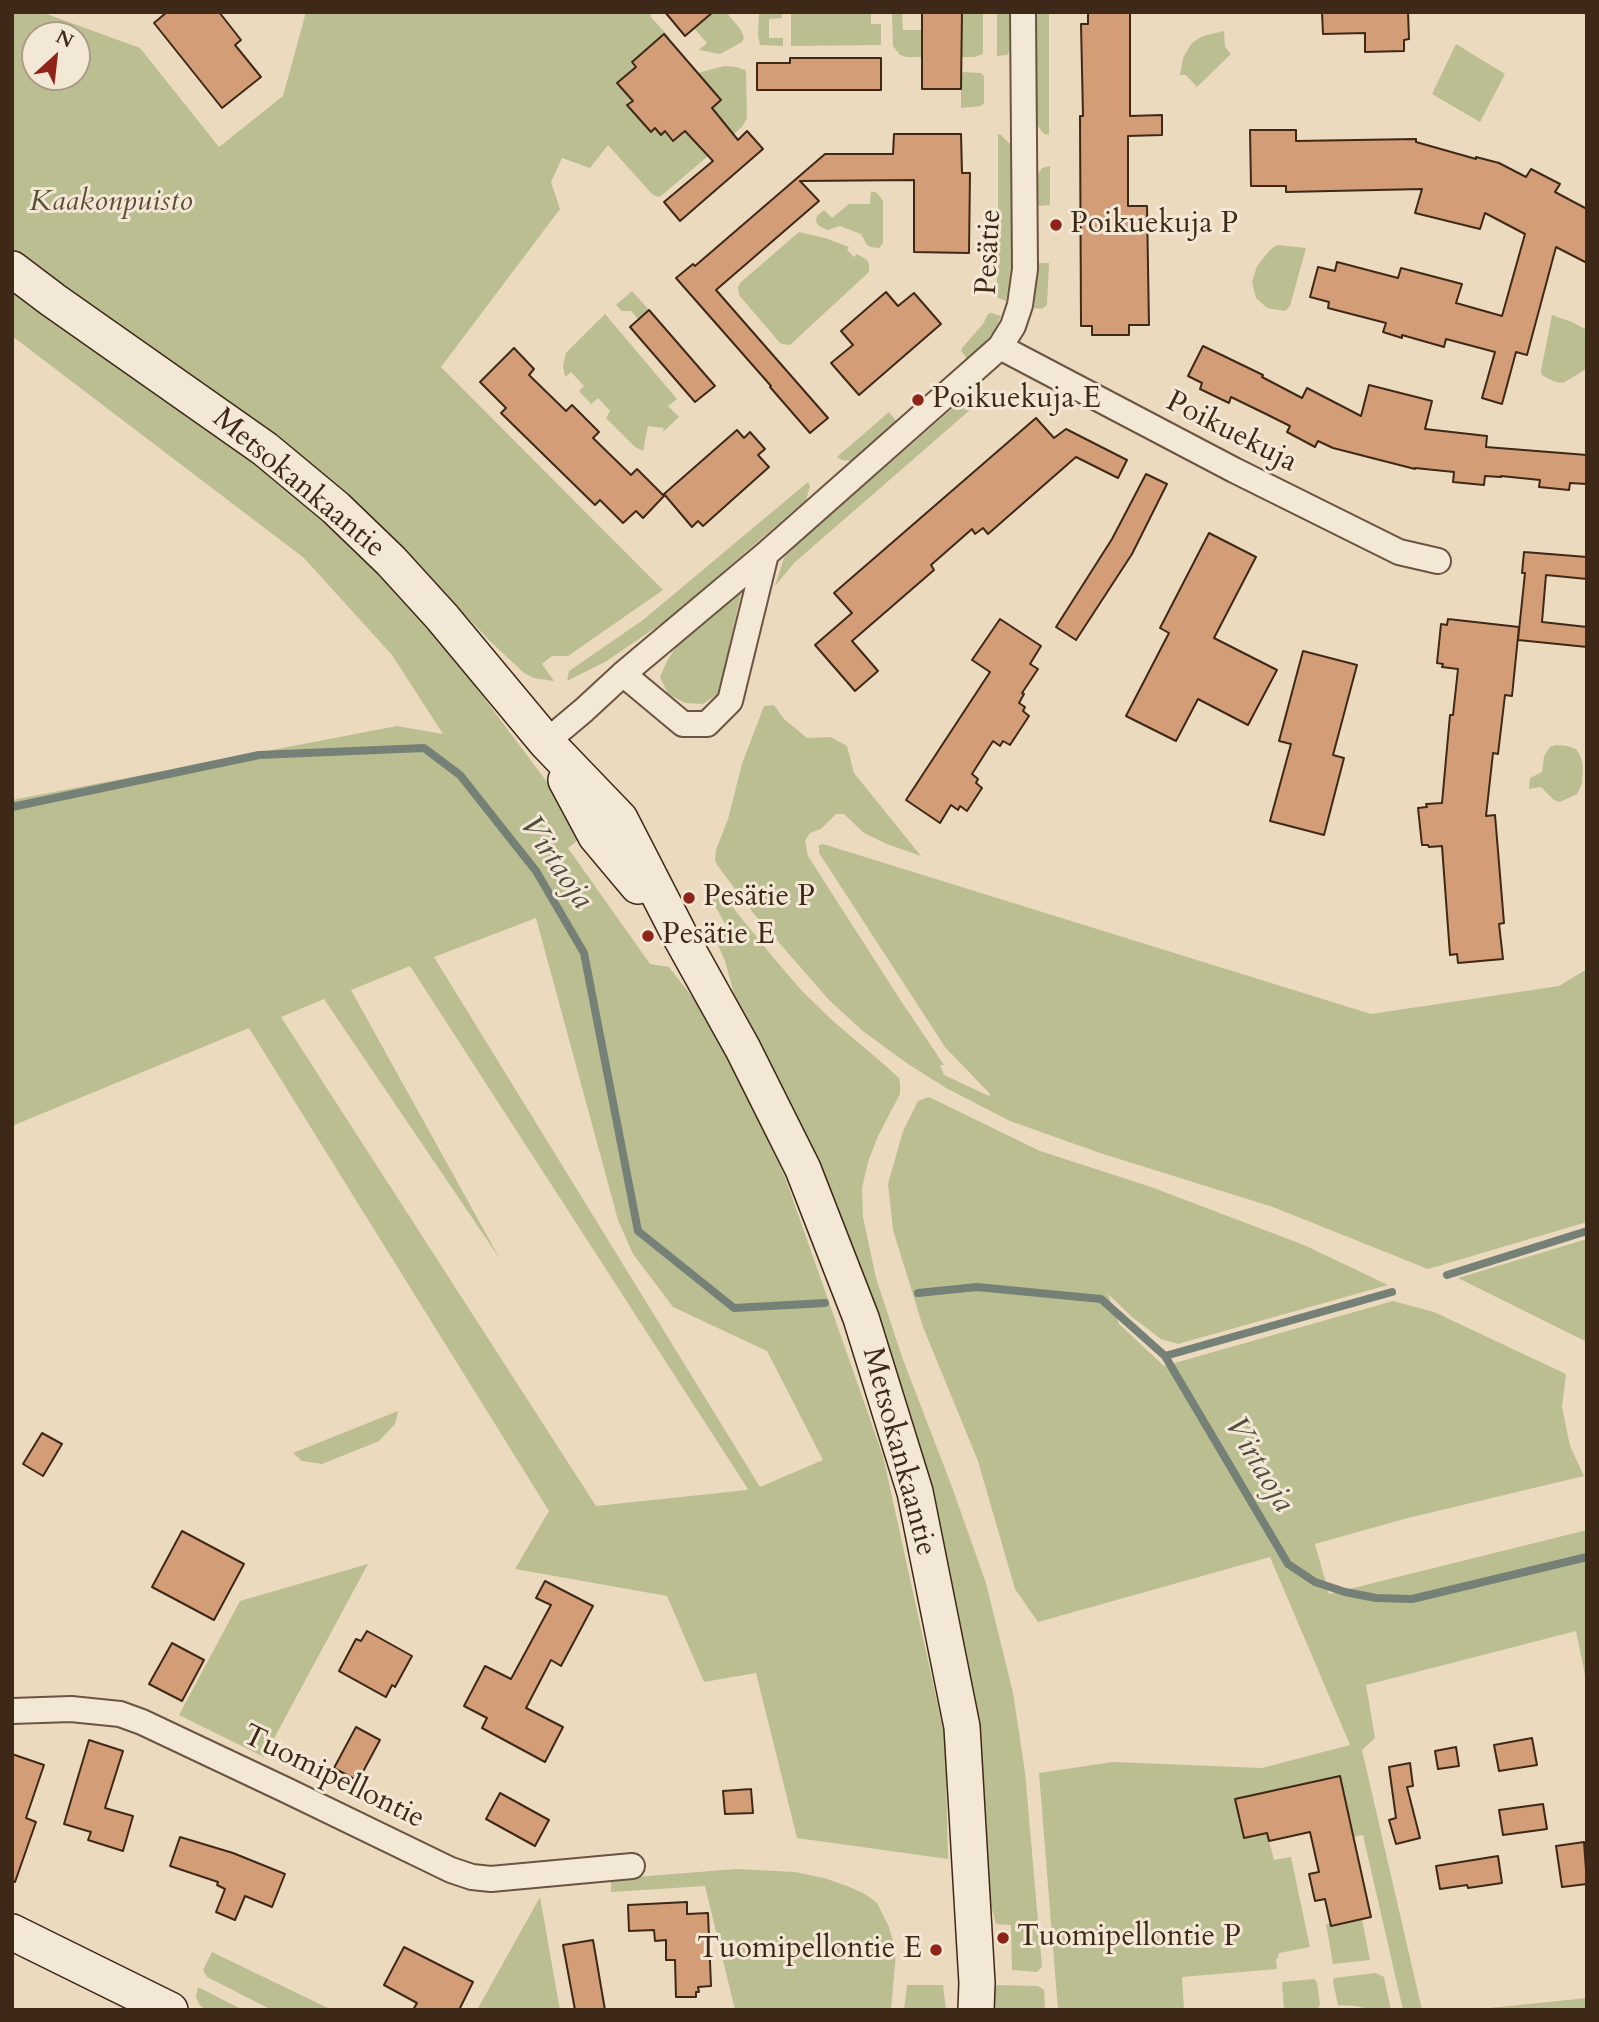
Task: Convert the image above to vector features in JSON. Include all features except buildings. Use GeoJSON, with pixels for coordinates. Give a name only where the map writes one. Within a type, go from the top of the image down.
{"type":"FeatureCollection","features":[{"type":"Feature","properties":{"kind":"street","name":"Pesätie"},"geometry":{"type":"LineString","coordinates":[[545,742],[766,554],[1000,348],[1018,312],[1024,286],[1023,12]]}},
{"type":"Feature","properties":{"kind":"street","name":"Metsokankaantie"},"geometry":{"type":"LineString","coordinates":[[12,270],[265,449],[336,508],[391,561],[434,607],[545,742],[596,836],[679,934],[743,1049],[803,1168],[861,1318],[915,1492],[962,1727],[977,1983],[976,2010]]}},
{"type":"Feature","properties":{"kind":"street","name":"Poikuekuja"},"geometry":{"type":"LineString","coordinates":[[1000,348],[1398,552],[1438,561]]}},
{"type":"Feature","properties":{"kind":"street"},"geometry":{"type":"LineString","coordinates":[[623,674],[683,724],[707,724],[730,701],[766,554]]}},
{"type":"Feature","properties":{"kind":"street","name":"Tuomipellontie"},"geometry":{"type":"LineString","coordinates":[[12,1711],[71,1709],[120,1714],[142,1722],[451,1870],[472,1877],[491,1879],[632,1866]]}},
{"type":"Feature","properties":{"kind":"street"},"geometry":{"type":"LineString","coordinates":[[12,1932],[170,2010]]}},
{"type":"Feature","properties":{"kind":"green space","name":"Kaakonpuisto"},"geometry":{"type":"Polygon","coordinates":[[[12,12],[41,12],[66,21],[21,21],[21,91],[91,91],[91,30],[140,48],[219,147],[283,96],[306,12],[654,12],[650,16],[670,38],[661,46],[656,41],[632,62],[636,67],[618,83],[633,101],[628,105],[650,131],[655,128],[665,131],[673,141],[716,113],[712,108],[721,100],[698,73],[724,66],[745,70],[747,118],[742,127],[661,196],[652,194],[608,145],[590,168],[562,158],[551,182],[560,209],[441,367],[663,590],[568,656],[552,656],[542,664],[554,681],[534,678],[524,673],[492,643],[401,549],[12,253],[12,12]]]}},
{"type":"Feature","properties":{"kind":"green space"},"geometry":{"type":"Polygon","coordinates":[[[713,12],[726,12],[744,38],[742,42],[720,54],[699,50],[707,43],[694,28],[713,12]]]}},
{"type":"Feature","properties":{"kind":"green space"},"geometry":{"type":"Polygon","coordinates":[[[759,12],[782,12],[782,18],[769,19],[769,38],[783,38],[783,46],[760,45],[759,12]]]}},
{"type":"Feature","properties":{"kind":"green space"},"geometry":{"type":"Polygon","coordinates":[[[791,12],[871,12],[871,24],[881,24],[881,45],[791,46],[791,12]]]}},
{"type":"Feature","properties":{"kind":"green space"},"geometry":{"type":"Polygon","coordinates":[[[892,12],[902,12],[903,30],[922,30],[922,35],[962,12],[983,12],[983,54],[975,57],[900,55],[893,46],[892,12]]]}},
{"type":"Feature","properties":{"kind":"green space"},"geometry":{"type":"Polygon","coordinates":[[[997,12],[1009,12],[1007,55],[997,56],[997,12]]]}},
{"type":"Feature","properties":{"kind":"green space"},"geometry":{"type":"Polygon","coordinates":[[[1036,12],[1049,12],[1049,135],[1044,134],[1037,125],[1036,12]]]}},
{"type":"Feature","properties":{"kind":"green space"},"geometry":{"type":"Polygon","coordinates":[[[1224,31],[1225,47],[1231,54],[1197,87],[1186,75],[1180,75],[1183,58],[1191,44],[1199,38],[1224,31]]]}},
{"type":"Feature","properties":{"kind":"green space"},"geometry":{"type":"Polygon","coordinates":[[[1456,44],[1505,74],[1480,122],[1432,94],[1456,44]]]}},
{"type":"Feature","properties":{"kind":"green space"},"geometry":{"type":"Polygon","coordinates":[[[961,72],[981,73],[984,76],[984,103],[981,106],[961,108],[961,72]]]}},
{"type":"Feature","properties":{"kind":"green space"},"geometry":{"type":"Polygon","coordinates":[[[998,134],[1011,145],[1011,270],[1006,301],[995,294],[998,272],[998,134]]]}},
{"type":"Feature","properties":{"kind":"green space"},"geometry":{"type":"Polygon","coordinates":[[[1050,166],[1050,205],[1038,206],[1037,176],[1042,168],[1050,166]]]}},
{"type":"Feature","properties":{"kind":"green space"},"geometry":{"type":"Polygon","coordinates":[[[871,191],[877,193],[883,201],[883,243],[879,248],[867,245],[861,234],[840,226],[828,230],[816,222],[817,216],[824,210],[832,218],[849,204],[870,204],[871,191]]]}},
{"type":"Feature","properties":{"kind":"green space"},"geometry":{"type":"Polygon","coordinates":[[[799,232],[849,247],[847,250],[854,257],[857,254],[867,260],[869,272],[790,345],[780,343],[739,295],[738,287],[799,232]]]}},
{"type":"Feature","properties":{"kind":"green space"},"geometry":{"type":"Polygon","coordinates":[[[1277,245],[1306,248],[1290,306],[1285,311],[1267,308],[1256,298],[1252,282],[1257,266],[1277,245]]]}},
{"type":"Feature","properties":{"kind":"green space"},"geometry":{"type":"Polygon","coordinates":[[[1038,263],[1049,263],[1047,305],[1042,309],[1034,308],[1038,263]]]}},
{"type":"Feature","properties":{"kind":"green space"},"geometry":{"type":"Polygon","coordinates":[[[632,291],[649,310],[638,319],[631,311],[622,311],[616,305],[632,291]]]}},
{"type":"Feature","properties":{"kind":"green space"},"geometry":{"type":"Polygon","coordinates":[[[12,292],[257,460],[326,519],[381,573],[433,630],[586,834],[568,848],[650,964],[669,967],[703,1011],[729,1056],[785,1177],[883,1456],[945,1738],[948,1859],[797,1838],[756,1673],[704,1682],[667,1596],[515,1569],[549,1511],[249,1028],[12,1126],[12,800],[397,726],[443,734],[392,655],[304,558],[12,336],[12,292]],[[536,918],[434,957],[760,1487],[823,1460],[767,1351],[673,1307],[633,1254],[618,1220],[536,918]],[[410,966],[351,990],[500,1259],[324,999],[281,1017],[596,1506],[747,1490],[748,1489],[410,966]]]}},
{"type":"Feature","properties":{"kind":"green space"},"geometry":{"type":"Polygon","coordinates":[[[991,313],[1001,316],[995,330],[968,360],[961,351],[962,348],[991,313]]]}},
{"type":"Feature","properties":{"kind":"green space"},"geometry":{"type":"Polygon","coordinates":[[[605,314],[677,399],[668,406],[679,417],[663,432],[664,428],[648,426],[643,451],[635,447],[606,418],[610,411],[598,398],[591,404],[579,391],[584,386],[571,372],[565,377],[563,366],[566,353],[605,314]]]}},
{"type":"Feature","properties":{"kind":"green space"},"geometry":{"type":"Polygon","coordinates":[[[1552,315],[1587,330],[1587,367],[1563,383],[1547,378],[1541,371],[1552,315]]]}},
{"type":"Feature","properties":{"kind":"green space"},"geometry":{"type":"Polygon","coordinates":[[[974,390],[979,396],[978,403],[794,563],[775,586],[784,558],[793,547],[974,390]]]}},
{"type":"Feature","properties":{"kind":"green space"},"geometry":{"type":"Polygon","coordinates":[[[889,412],[897,422],[853,461],[837,457],[889,412]]]}},
{"type":"Feature","properties":{"kind":"green space"},"geometry":{"type":"Polygon","coordinates":[[[808,482],[810,486],[806,500],[667,620],[605,662],[567,681],[569,671],[643,620],[808,482]]]}},
{"type":"Feature","properties":{"kind":"green space"},"geometry":{"type":"Polygon","coordinates":[[[741,593],[719,693],[703,704],[685,703],[668,694],[660,677],[676,647],[741,593]]]}},
{"type":"Feature","properties":{"kind":"green space"},"geometry":{"type":"Polygon","coordinates":[[[774,705],[784,719],[807,738],[831,737],[847,746],[854,773],[921,856],[864,833],[844,814],[836,814],[821,829],[810,833],[805,841],[808,856],[944,1065],[940,1065],[944,1075],[989,1096],[990,1094],[945,1047],[819,853],[819,845],[823,844],[1371,1014],[1559,986],[1587,969],[1587,1222],[1428,1269],[1273,1207],[1100,1153],[1010,1121],[946,1088],[908,1064],[864,1032],[829,1000],[754,914],[717,865],[716,850],[728,819],[742,764],[764,706],[774,705]]]}},
{"type":"Feature","properties":{"kind":"green space"},"geometry":{"type":"Polygon","coordinates":[[[1556,745],[1576,749],[1583,767],[1582,784],[1577,794],[1560,802],[1554,800],[1541,787],[1529,789],[1530,778],[1542,772],[1544,756],[1550,747],[1556,745]]]}},
{"type":"Feature","properties":{"kind":"green space"},"geometry":{"type":"Polygon","coordinates":[[[716,891],[721,893],[802,991],[899,1078],[900,1094],[868,1162],[862,1188],[863,1217],[876,1278],[902,1357],[986,1583],[1013,1693],[1025,1772],[1042,1967],[1037,1972],[1012,1970],[1011,1925],[996,1924],[980,1865],[954,1632],[738,1008],[725,961],[714,936],[728,929],[710,897],[716,891]]]}},
{"type":"Feature","properties":{"kind":"green space"},"geometry":{"type":"Polygon","coordinates":[[[929,1097],[1040,1151],[1151,1187],[1304,1245],[1388,1285],[1178,1344],[1161,1339],[1108,1294],[1119,1324],[1164,1366],[1393,1301],[1434,1312],[1566,1374],[1562,1407],[1570,1446],[1584,1476],[1404,1519],[1315,1544],[1329,1594],[1587,1530],[1587,1685],[1576,1631],[1366,1685],[1375,1738],[1362,1750],[1422,2010],[1403,2010],[1363,1835],[1353,1837],[1339,1776],[1235,1800],[1244,1838],[1267,1833],[1274,1860],[1291,1857],[1310,1947],[1279,1953],[1276,1959],[1277,1969],[1182,1977],[1184,2010],[1058,2010],[1039,1773],[1113,1762],[1262,1768],[1350,1745],[1270,1557],[1038,1622],[1015,1589],[978,1461],[923,1327],[893,1230],[888,1184],[903,1131],[918,1101],[929,1097]]]}},
{"type":"Feature","properties":{"kind":"green space"},"geometry":{"type":"Polygon","coordinates":[[[1587,1239],[1587,1342],[1458,1278],[1587,1239]]]}},
{"type":"Feature","properties":{"kind":"green space"},"geometry":{"type":"Polygon","coordinates":[[[398,1411],[395,1424],[379,1441],[322,1464],[302,1461],[293,1453],[398,1411]]]}},
{"type":"Feature","properties":{"kind":"green space"},"geometry":{"type":"Polygon","coordinates":[[[368,1564],[264,1757],[179,1715],[240,1601],[368,1564]]]}},
{"type":"Feature","properties":{"kind":"green space"},"geometry":{"type":"Polygon","coordinates":[[[736,1869],[795,1872],[824,1878],[865,1894],[877,1903],[889,1927],[896,1953],[891,2010],[735,2010],[705,1886],[611,1892],[611,1879],[736,1869]]]}},
{"type":"Feature","properties":{"kind":"green space"},"geometry":{"type":"Polygon","coordinates":[[[540,1897],[560,2010],[477,2010],[540,1897]]]}},
{"type":"Feature","properties":{"kind":"green space"},"geometry":{"type":"Polygon","coordinates":[[[1362,1919],[1370,1960],[1333,1964],[1326,1924],[1362,1919]]]}},
{"type":"Feature","properties":{"kind":"green space"},"geometry":{"type":"Polygon","coordinates":[[[212,1952],[332,2010],[272,2010],[207,1977],[203,1970],[212,1952]]]}},
{"type":"Feature","properties":{"kind":"green space"},"geometry":{"type":"Polygon","coordinates":[[[1376,1973],[1384,1977],[1391,2010],[1338,2005],[1334,1978],[1376,1973]]]}},
{"type":"Feature","properties":{"kind":"green space"},"geometry":{"type":"Polygon","coordinates":[[[1314,1979],[1317,1982],[1320,2005],[1317,2010],[1284,2010],[1282,1982],[1314,1979]]]}},
{"type":"Feature","properties":{"kind":"green space"},"geometry":{"type":"Polygon","coordinates":[[[907,1985],[943,1985],[946,2010],[904,2010],[907,1985]]]}},
{"type":"Feature","properties":{"kind":"green space"},"geometry":{"type":"Polygon","coordinates":[[[996,1985],[1038,1986],[1044,1990],[1045,2010],[992,2010],[996,1985]]]}},
{"type":"Feature","properties":{"kind":"green space"},"geometry":{"type":"Polygon","coordinates":[[[198,1987],[243,2010],[205,2010],[196,1997],[198,1987]]]}},
{"type":"Feature","properties":{"kind":"green space"},"geometry":{"type":"Polygon","coordinates":[[[1587,1998],[1587,2010],[1470,2010],[1587,1998]]]}},
{"type":"Feature","properties":{"kind":"waterway","name":"Virtaoja"},"geometry":{"type":"LineString","coordinates":[[12,807],[259,755],[424,748],[460,775],[536,871],[584,953],[638,1231],[734,1308],[825,1303]]}},
{"type":"Feature","properties":{"kind":"waterway"},"geometry":{"type":"LineString","coordinates":[[1447,1275],[1587,1231]]}},
{"type":"Feature","properties":{"kind":"waterway","name":"Virtaoja"},"geometry":{"type":"LineString","coordinates":[[918,1293],[977,1287],[1101,1299],[1165,1356],[1288,1564],[1315,1582],[1376,1598],[1412,1599],[1587,1557]]}},
{"type":"Feature","properties":{"kind":"waterway"},"geometry":{"type":"LineString","coordinates":[[1165,1356],[1392,1292]]}},
{"type":"Feature","properties":{"kind":"place","name":"Poikuekuja P"},"geometry":{"type":"Point","coordinates":[1056,225]}},
{"type":"Feature","properties":{"kind":"place","name":"Poikuekuja E"},"geometry":{"type":"Point","coordinates":[918,400]}},
{"type":"Feature","properties":{"kind":"place","name":"Pesätie P"},"geometry":{"type":"Point","coordinates":[689,898]}},
{"type":"Feature","properties":{"kind":"place","name":"Pesätie E"},"geometry":{"type":"Point","coordinates":[648,936]}},
{"type":"Feature","properties":{"kind":"place","name":"Tuomipellontie P"},"geometry":{"type":"Point","coordinates":[1003,1938]}},
{"type":"Feature","properties":{"kind":"place","name":"Tuomipellontie E"},"geometry":{"type":"Point","coordinates":[936,1950]}}]}
